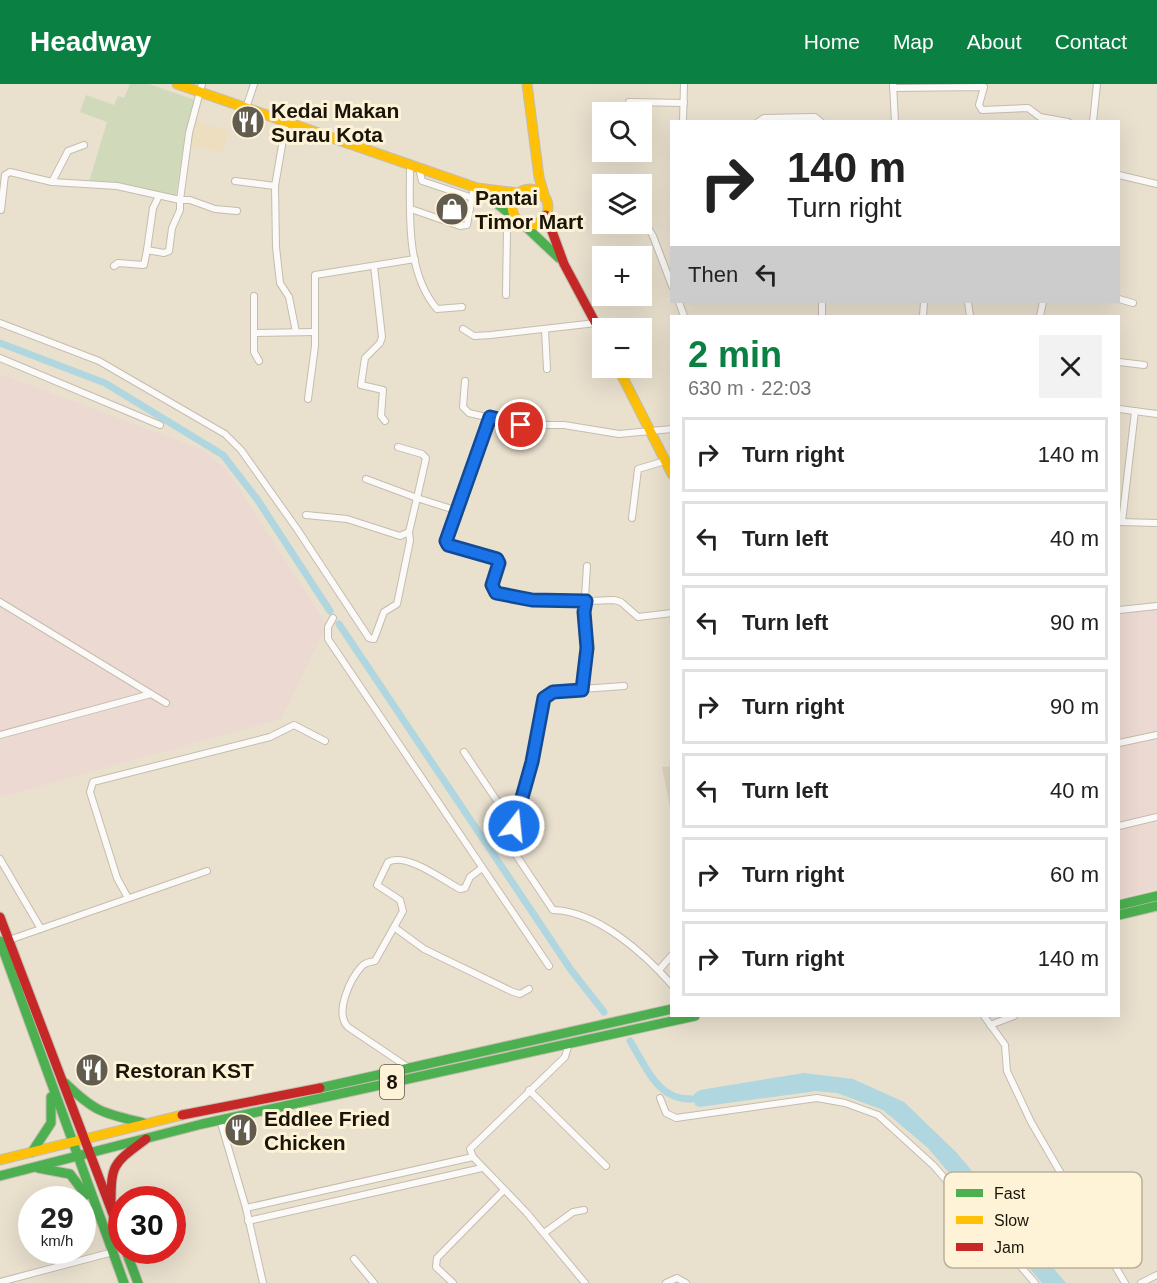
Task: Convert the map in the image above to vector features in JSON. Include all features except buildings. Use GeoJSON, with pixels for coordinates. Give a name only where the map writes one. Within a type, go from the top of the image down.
{"type":"FeatureCollection","features":[{"type":"Feature","properties":{"kind":"main road"},"geometry":{"type":"LineString","coordinates":[[177,84],[201,88],[246,108],[476,187],[503,193],[519,193],[530,189]]}},
{"type":"Feature","properties":{"kind":"main road"},"geometry":{"type":"LineString","coordinates":[[527,84],[546,215],[564,264],[593,318]]}},
{"type":"Feature","properties":{"kind":"main road"},"geometry":{"type":"LineString","coordinates":[[530,189],[537,162]]}},
{"type":"Feature","properties":{"kind":"main road"},"geometry":{"type":"LineString","coordinates":[[476,187],[524,225],[564,264]]}},
{"type":"Feature","properties":{"kind":"main road"},"geometry":{"type":"LineString","coordinates":[[530,189],[545,198]]}},
{"type":"Feature","properties":{"kind":"main road"},"geometry":{"type":"LineString","coordinates":[[513,217],[512,208],[519,193]]}},
{"type":"Feature","properties":{"kind":"main road"},"geometry":{"type":"LineString","coordinates":[[524,225],[539,223],[546,215]]}},
{"type":"Feature","properties":{"kind":"main road"},"geometry":{"type":"LineString","coordinates":[[623,378],[670,470]]}},
{"type":"Feature","properties":{"kind":"main road"},"geometry":{"type":"LineString","coordinates":[[1120,905],[1157,896]]}},
{"type":"Feature","properties":{"kind":"main road"},"geometry":{"type":"LineString","coordinates":[[1120,915],[1156,909]]}},
{"type":"Feature","properties":{"kind":"main road"},"geometry":{"type":"LineString","coordinates":[[0,916],[5,940],[51,1086],[108,1239]]}},
{"type":"Feature","properties":{"kind":"main road"},"geometry":{"type":"LineString","coordinates":[[5,940],[63,1081],[108,1202]]}},
{"type":"Feature","properties":{"kind":"main road","name":"8"},"geometry":{"type":"LineString","coordinates":[[0,1160],[218,1106],[302,1092],[670,1009]]}},
{"type":"Feature","properties":{"kind":"main road","name":"8"},"geometry":{"type":"LineString","coordinates":[[0,1176],[220,1120],[690,1017]]}},
{"type":"Feature","properties":{"kind":"main road"},"geometry":{"type":"LineString","coordinates":[[63,1081],[88,1105],[102,1113],[146,1124]]}},
{"type":"Feature","properties":{"kind":"main road"},"geometry":{"type":"LineString","coordinates":[[32,1152],[51,1123],[51,1086]]}},
{"type":"Feature","properties":{"kind":"main road"},"geometry":{"type":"LineString","coordinates":[[111,1186],[111,1175],[117,1161],[148,1137]]}},
{"type":"Feature","properties":{"kind":"main road"},"geometry":{"type":"LineString","coordinates":[[35,1167],[65,1171],[76,1177],[98,1212]]}},
{"type":"Feature","properties":{"kind":"main road"},"geometry":{"type":"LineString","coordinates":[[117,1264],[124,1283]]}},
{"type":"Feature","properties":{"kind":"main road"},"geometry":{"type":"LineString","coordinates":[[131,1264],[138,1283]]}},
{"type":"Feature","properties":{"kind":"street"},"geometry":{"type":"LineString","coordinates":[[246,108],[254,84]]}},
{"type":"Feature","properties":{"kind":"street"},"geometry":{"type":"LineString","coordinates":[[683,120],[684,84]]}},
{"type":"Feature","properties":{"kind":"street"},"geometry":{"type":"LineString","coordinates":[[1093,120],[1097,84]]}},
{"type":"Feature","properties":{"kind":"street"},"geometry":{"type":"LineString","coordinates":[[895,120],[893,86],[984,87],[979,105],[982,110],[1028,108],[1040,117],[1057,120]]}},
{"type":"Feature","properties":{"kind":"street"},"geometry":{"type":"LineString","coordinates":[[147,250],[164,253],[169,250],[172,228],[180,210],[189,133],[201,88]]}},
{"type":"Feature","properties":{"kind":"street"},"geometry":{"type":"LineString","coordinates":[[652,102],[684,103]]}},
{"type":"Feature","properties":{"kind":"street"},"geometry":{"type":"LineString","coordinates":[[761,120],[764,118],[815,117],[819,120]]}},
{"type":"Feature","properties":{"kind":"street"},"geometry":{"type":"LineString","coordinates":[[286,122],[275,186],[276,264],[281,287],[289,297],[296,332]]}},
{"type":"Feature","properties":{"kind":"street"},"geometry":{"type":"LineString","coordinates":[[52,182],[68,151],[84,145]]}},
{"type":"Feature","properties":{"kind":"street"},"geometry":{"type":"LineString","coordinates":[[415,166],[422,181],[473,198]]}},
{"type":"Feature","properties":{"kind":"street"},"geometry":{"type":"LineString","coordinates":[[415,166],[411,210],[415,259],[420,282],[435,308],[462,307]]}},
{"type":"Feature","properties":{"kind":"street"},"geometry":{"type":"LineString","coordinates":[[1,210],[3,185],[8,173],[16,172],[52,182],[117,186],[159,196],[190,200],[215,209],[237,210]]}},
{"type":"Feature","properties":{"kind":"street"},"geometry":{"type":"LineString","coordinates":[[1120,175],[1157,184]]}},
{"type":"Feature","properties":{"kind":"street"},"geometry":{"type":"LineString","coordinates":[[235,181],[275,186]]}},
{"type":"Feature","properties":{"kind":"street"},"geometry":{"type":"LineString","coordinates":[[411,210],[462,226],[470,222],[476,187]]}},
{"type":"Feature","properties":{"kind":"street"},"geometry":{"type":"LineString","coordinates":[[114,266],[118,263],[144,265],[153,208],[159,196]]}},
{"type":"Feature","properties":{"kind":"street"},"geometry":{"type":"LineString","coordinates":[[506,295],[507,229],[513,217]]}},
{"type":"Feature","properties":{"kind":"street"},"geometry":{"type":"LineString","coordinates":[[652,233],[670,280]]}},
{"type":"Feature","properties":{"kind":"street"},"geometry":{"type":"LineString","coordinates":[[308,399],[315,332],[315,275],[415,259]]}},
{"type":"Feature","properties":{"kind":"street"},"geometry":{"type":"LineString","coordinates":[[374,266],[382,337],[380,343],[365,358],[361,385],[383,390],[381,416],[385,421]]}},
{"type":"Feature","properties":{"kind":"street"},"geometry":{"type":"LineString","coordinates":[[254,296],[254,356],[259,361]]}},
{"type":"Feature","properties":{"kind":"street"},"geometry":{"type":"LineString","coordinates":[[1120,299],[1133,303]]}},
{"type":"Feature","properties":{"kind":"street"},"geometry":{"type":"LineString","coordinates":[[0,323],[99,361],[225,434],[240,450],[297,529],[369,638],[374,639],[384,612],[398,604],[410,542],[409,532],[426,458],[422,454],[398,447]]}},
{"type":"Feature","properties":{"kind":"street"},"geometry":{"type":"LineString","coordinates":[[463,330],[474,336],[592,323]]}},
{"type":"Feature","properties":{"kind":"street"},"geometry":{"type":"LineString","coordinates":[[545,329],[548,369]]}},
{"type":"Feature","properties":{"kind":"street"},"geometry":{"type":"LineString","coordinates":[[254,333],[315,332]]}},
{"type":"Feature","properties":{"kind":"street"},"geometry":{"type":"LineString","coordinates":[[0,358],[160,425]]}},
{"type":"Feature","properties":{"kind":"street"},"geometry":{"type":"LineString","coordinates":[[1120,362],[1144,365]]}},
{"type":"Feature","properties":{"kind":"street"},"geometry":{"type":"LineString","coordinates":[[465,381],[463,402],[465,411],[521,425],[564,425],[619,434],[649,429],[670,429]]}},
{"type":"Feature","properties":{"kind":"street"},"geometry":{"type":"LineString","coordinates":[[1120,409],[1157,414]]}},
{"type":"Feature","properties":{"kind":"street"},"geometry":{"type":"LineString","coordinates":[[1135,411],[1120,522],[1157,523]]}},
{"type":"Feature","properties":{"kind":"street"},"geometry":{"type":"LineString","coordinates":[[490,417],[478,458],[455,510],[447,543],[497,559],[499,563],[492,585],[496,593],[540,601],[621,602],[638,617],[670,613]]}},
{"type":"Feature","properties":{"kind":"street"},"geometry":{"type":"LineString","coordinates":[[632,518],[638,469],[665,461]]}},
{"type":"Feature","properties":{"kind":"street"},"geometry":{"type":"LineString","coordinates":[[366,479],[455,510]]}},
{"type":"Feature","properties":{"kind":"street"},"geometry":{"type":"LineString","coordinates":[[306,514],[346,519],[400,536],[409,532]]}},
{"type":"Feature","properties":{"kind":"street"},"geometry":{"type":"LineString","coordinates":[[582,690],[587,648],[584,612],[587,566]]}},
{"type":"Feature","properties":{"kind":"street"},"geometry":{"type":"LineString","coordinates":[[0,602],[166,703]]}},
{"type":"Feature","properties":{"kind":"street"},"geometry":{"type":"LineString","coordinates":[[1120,610],[1157,606]]}},
{"type":"Feature","properties":{"kind":"street"},"geometry":{"type":"LineString","coordinates":[[333,618],[328,627],[328,639],[549,966]]}},
{"type":"Feature","properties":{"kind":"street"},"geometry":{"type":"LineString","coordinates":[[624,686],[553,692],[544,698],[532,762],[507,843],[553,910],[578,913],[638,949],[670,983]]}},
{"type":"Feature","properties":{"kind":"street"},"geometry":{"type":"LineString","coordinates":[[0,735],[151,693]]}},
{"type":"Feature","properties":{"kind":"street"},"geometry":{"type":"LineString","coordinates":[[128,898],[117,878],[90,792],[93,782],[270,736],[288,726],[294,725],[325,741]]}},
{"type":"Feature","properties":{"kind":"street"},"geometry":{"type":"LineString","coordinates":[[1120,743],[1157,735]]}},
{"type":"Feature","properties":{"kind":"street"},"geometry":{"type":"LineString","coordinates":[[464,752],[514,826]]}},
{"type":"Feature","properties":{"kind":"street"},"geometry":{"type":"LineString","coordinates":[[1120,826],[1157,817]]}},
{"type":"Feature","properties":{"kind":"street"},"geometry":{"type":"LineString","coordinates":[[0,859],[41,928]]}},
{"type":"Feature","properties":{"kind":"street"},"geometry":{"type":"LineString","coordinates":[[409,1068],[348,1027],[341,1018],[342,1005],[359,970],[367,963],[375,961],[403,911],[402,904],[377,885],[388,862],[398,859],[416,864],[460,889],[465,888],[470,877],[482,868]]}},
{"type":"Feature","properties":{"kind":"street"},"geometry":{"type":"LineString","coordinates":[[5,940],[207,871]]}},
{"type":"Feature","properties":{"kind":"street"},"geometry":{"type":"LineString","coordinates":[[394,927],[424,949],[513,992],[520,994],[529,989]]}},
{"type":"Feature","properties":{"kind":"street"},"geometry":{"type":"LineString","coordinates":[[659,969],[670,957]]}},
{"type":"Feature","properties":{"kind":"street"},"geometry":{"type":"LineString","coordinates":[[985,1017],[1005,1046],[1009,1078],[1060,1172]]}},
{"type":"Feature","properties":{"kind":"street"},"geometry":{"type":"LineString","coordinates":[[990,1025],[1011,1017]]}},
{"type":"Feature","properties":{"kind":"street"},"geometry":{"type":"LineString","coordinates":[[569,1042],[565,1057],[471,1145],[473,1157],[482,1168],[544,1233],[585,1283]]}},
{"type":"Feature","properties":{"kind":"street"},"geometry":{"type":"LineString","coordinates":[[529,1090],[606,1166]]}},
{"type":"Feature","properties":{"kind":"street"},"geometry":{"type":"LineString","coordinates":[[660,1098],[666,1113],[676,1118],[817,1098],[845,1103],[878,1115],[944,1178]]}},
{"type":"Feature","properties":{"kind":"street"},"geometry":{"type":"LineString","coordinates":[[220,1120],[246,1208],[263,1283]]}},
{"type":"Feature","properties":{"kind":"street"},"geometry":{"type":"LineString","coordinates":[[246,1208],[473,1157]]}},
{"type":"Feature","properties":{"kind":"street"},"geometry":{"type":"LineString","coordinates":[[248,1221],[482,1168]]}},
{"type":"Feature","properties":{"kind":"street"},"geometry":{"type":"LineString","coordinates":[[453,1283],[436,1267],[437,1258],[504,1190]]}},
{"type":"Feature","properties":{"kind":"street"},"geometry":{"type":"LineString","coordinates":[[544,1233],[573,1212],[584,1210]]}},
{"type":"Feature","properties":{"kind":"street"},"geometry":{"type":"LineString","coordinates":[[0,1282],[108,1253]]}},
{"type":"Feature","properties":{"kind":"street"},"geometry":{"type":"LineString","coordinates":[[354,1259],[374,1283]]}},
{"type":"Feature","properties":{"kind":"street"},"geometry":{"type":"LineString","coordinates":[[1022,1268],[1035,1283]]}},
{"type":"Feature","properties":{"kind":"street"},"geometry":{"type":"LineString","coordinates":[[1116,1268],[1125,1283]]}},
{"type":"Feature","properties":{"kind":"street"},"geometry":{"type":"LineString","coordinates":[[1141,1283],[1157,1275]]}},
{"type":"Feature","properties":{"kind":"street"},"geometry":{"type":"LineString","coordinates":[[666,1283],[677,1278],[686,1283]]}},
{"type":"Feature","properties":{"kind":"shaded area"},"geometry":{"type":"Polygon","coordinates":[[[195,121],[229,131],[223,153],[190,145],[195,121]]]}},
{"type":"Feature","properties":{"kind":"shaded area"},"geometry":{"type":"Polygon","coordinates":[[[0,374],[201,449],[226,469],[327,625],[281,719],[0,797],[0,374]]]}},
{"type":"Feature","properties":{"kind":"shaded area"},"geometry":{"type":"Polygon","coordinates":[[[1157,606],[1157,889],[1120,898],[1120,610],[1157,606]]]}},
{"type":"Feature","properties":{"kind":"shaded area"},"geometry":{"type":"Polygon","coordinates":[[[670,766],[670,807],[662,767],[670,766]]]}},
{"type":"Feature","properties":{"kind":"green space"},"geometry":{"type":"Polygon","coordinates":[[[130,84],[149,84],[198,101],[186,131],[176,195],[89,182],[107,122],[80,112],[86,95],[114,105],[118,96],[124,98],[130,84]]]}},
{"type":"Feature","properties":{"kind":"water"},"geometry":{"type":"Polygon","coordinates":[[[804,1073],[853,1079],[904,1102],[956,1152],[973,1172],[948,1172],[928,1148],[883,1110],[837,1093],[816,1091],[699,1107],[695,1105],[694,1094],[700,1090],[804,1073]]]}},
{"type":"Feature","properties":{"kind":"water"},"geometry":{"type":"Polygon","coordinates":[[[1029,1268],[1053,1268],[1066,1283],[1042,1283],[1029,1268]]]}},
{"type":"Feature","properties":{"kind":"waterway"},"geometry":{"type":"LineString","coordinates":[[0,343],[105,383],[223,455],[257,499],[330,611]]}},
{"type":"Feature","properties":{"kind":"waterway"},"geometry":{"type":"LineString","coordinates":[[339,624],[571,970],[604,1012]]}},
{"type":"Feature","properties":{"kind":"waterway"},"geometry":{"type":"LineString","coordinates":[[630,1041],[648,1072],[662,1089],[671,1095],[694,1099]]}},
{"type":"Feature","properties":{"kind":"traffic: fast"},"geometry":{"type":"LineString","coordinates":[[481,191],[515,218]]}},
{"type":"Feature","properties":{"kind":"traffic: fast"},"geometry":{"type":"LineString","coordinates":[[524,225],[559,258]]}},
{"type":"Feature","properties":{"kind":"traffic: fast"},"geometry":{"type":"LineString","coordinates":[[1120,905],[1157,896]]}},
{"type":"Feature","properties":{"kind":"traffic: fast"},"geometry":{"type":"LineString","coordinates":[[1120,915],[1157,906]]}},
{"type":"Feature","properties":{"kind":"traffic: fast"},"geometry":{"type":"LineString","coordinates":[[0,941],[124,1283]]}},
{"type":"Feature","properties":{"kind":"traffic: fast"},"geometry":{"type":"LineString","coordinates":[[320,1088],[670,1009]]}},
{"type":"Feature","properties":{"kind":"traffic: fast"},"geometry":{"type":"LineString","coordinates":[[0,1176],[202,1124],[690,1017]]}},
{"type":"Feature","properties":{"kind":"traffic: fast"},"geometry":{"type":"LineString","coordinates":[[65,1083],[93,1106],[119,1117],[144,1123]]}},
{"type":"Feature","properties":{"kind":"traffic: fast"},"geometry":{"type":"LineString","coordinates":[[32,1152],[51,1123],[51,1097]]}},
{"type":"Feature","properties":{"kind":"traffic: fast"},"geometry":{"type":"LineString","coordinates":[[38,1168],[70,1174],[79,1186]]}},
{"type":"Feature","properties":{"kind":"traffic: fast"},"geometry":{"type":"LineString","coordinates":[[131,1264],[138,1283]]}},
{"type":"Feature","properties":{"kind":"traffic: slow"},"geometry":{"type":"LineString","coordinates":[[177,84],[477,188],[519,193]]}},
{"type":"Feature","properties":{"kind":"traffic: slow"},"geometry":{"type":"LineString","coordinates":[[527,84],[539,177],[545,198]]}},
{"type":"Feature","properties":{"kind":"traffic: slow"},"geometry":{"type":"LineString","coordinates":[[530,189],[543,194],[548,207],[543,220],[530,225],[517,220],[512,207],[517,194],[530,189]]}},
{"type":"Feature","properties":{"kind":"traffic: slow"},"geometry":{"type":"LineString","coordinates":[[623,378],[670,470]]}},
{"type":"Feature","properties":{"kind":"traffic: slow"},"geometry":{"type":"LineString","coordinates":[[0,1160],[182,1115]]}},
{"type":"Feature","properties":{"kind":"traffic: jam"},"geometry":{"type":"LineString","coordinates":[[546,215],[564,264],[593,318]]}},
{"type":"Feature","properties":{"kind":"traffic: jam"},"geometry":{"type":"LineString","coordinates":[[0,917],[108,1201]]}},
{"type":"Feature","properties":{"kind":"traffic: jam"},"geometry":{"type":"LineString","coordinates":[[182,1115],[320,1088]]}},
{"type":"Feature","properties":{"kind":"traffic: jam"},"geometry":{"type":"LineString","coordinates":[[112,1186],[113,1172],[120,1160],[146,1139]]}},
{"type":"Feature","properties":{"kind":"place","name":"Kedai Makan Surau Kota"},"geometry":{"type":"Point","coordinates":[248,122]}},
{"type":"Feature","properties":{"kind":"place","name":"Pantai Timor Mart"},"geometry":{"type":"Point","coordinates":[452,209]}},
{"type":"Feature","properties":{"kind":"place","name":"Restoran KST"},"geometry":{"type":"Point","coordinates":[92,1070]}},
{"type":"Feature","properties":{"kind":"place","name":"Eddlee Fried Chicken"},"geometry":{"type":"Point","coordinates":[241,1130]}},
{"type":"Feature","properties":{"kind":"route"},"geometry":{"type":"LineString","coordinates":[[514,826],[532,762],[541,704],[544,698],[553,692],[582,690],[587,648],[584,612],[586,601],[548,602],[500,595],[492,588],[499,563],[497,559],[448,545],[446,538],[465,484],[478,458],[490,417],[521,425]]}}]}
